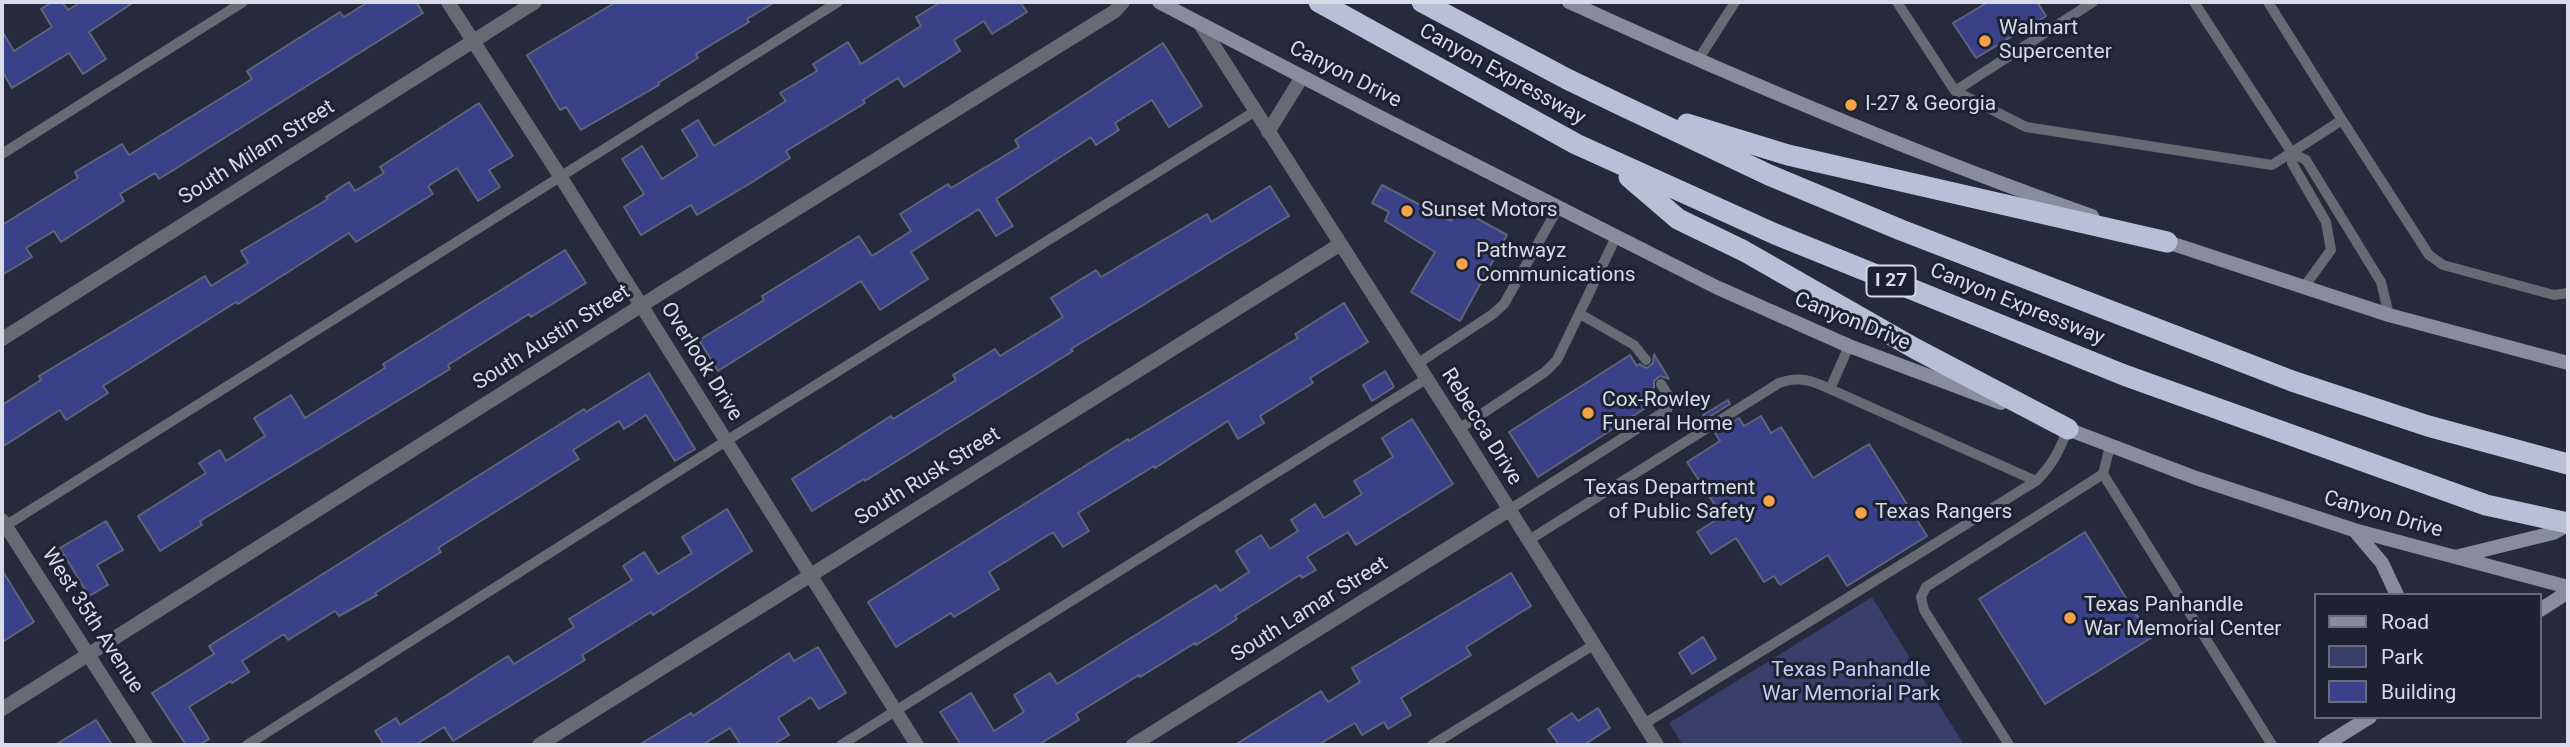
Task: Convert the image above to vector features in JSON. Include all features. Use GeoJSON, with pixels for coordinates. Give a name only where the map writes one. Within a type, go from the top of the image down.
{"type":"FeatureCollection","features":[{"type":"Feature","properties":{"kind":"highway","name":"Canyon Expressway"},"geometry":{"type":"LineString","coordinates":[[1319,2],[1612,162],[1775,234],[2124,375],[2486,505],[2568,524]]}},
{"type":"Feature","properties":{"kind":"highway","name":"Canyon Expressway"},"geometry":{"type":"LineString","coordinates":[[1422,2],[1621,105],[1769,174],[1901,230],[2292,381],[2428,426],[2560,462]]}},
{"type":"Feature","properties":{"kind":"highway"},"geometry":{"type":"LineString","coordinates":[[1621,105],[1788,155],[2167,242]]}},
{"type":"Feature","properties":{"kind":"highway"},"geometry":{"type":"LineString","coordinates":[[1612,162],[1678,219],[1744,251],[1914,348],[2068,429]]}},
{"type":"Feature","properties":{"kind":"main road","name":"Canyon Drive"},"geometry":{"type":"LineString","coordinates":[[1159,2],[1716,287],[1849,346],[2196,478],[2354,530],[2568,590]]}},
{"type":"Feature","properties":{"kind":"main road"},"geometry":{"type":"LineString","coordinates":[[1569,2],[1698,60],[2047,201],[2389,315],[2568,363]]}},
{"type":"Feature","properties":{"kind":"main road"},"geometry":{"type":"LineString","coordinates":[[2454,558],[2553,533],[2568,524]]}},
{"type":"Feature","properties":{"kind":"main road"},"geometry":{"type":"LineString","coordinates":[[2354,530],[2382,563],[2396,593]]}},
{"type":"Feature","properties":{"kind":"main road"},"geometry":{"type":"LineString","coordinates":[[2542,609],[2568,590]]}},
{"type":"Feature","properties":{"kind":"main road"},"geometry":{"type":"LineString","coordinates":[[2325,745],[2367,719]]}},
{"type":"Feature","properties":{"kind":"street","name":"Overlook Drive"},"geometry":{"type":"LineString","coordinates":[[447,2],[560,176],[917,745]]}},
{"type":"Feature","properties":{"kind":"street","name":"South Milam Street"},"geometry":{"type":"LineString","coordinates":[[2,339],[535,2]]}},
{"type":"Feature","properties":{"kind":"street","name":"South Austin Street"},"geometry":{"type":"LineString","coordinates":[[2,709],[1115,11],[1123,2]]}},
{"type":"Feature","properties":{"kind":"street","name":"Rebecca Drive"},"geometry":{"type":"LineString","coordinates":[[1200,24],[1657,745]]}},
{"type":"Feature","properties":{"kind":"street"},"geometry":{"type":"LineString","coordinates":[[1268,132],[1302,77]]}},
{"type":"Feature","properties":{"kind":"street","name":"South Rusk Street"},"geometry":{"type":"LineString","coordinates":[[539,745],[1339,245]]}},
{"type":"Feature","properties":{"kind":"street","name":"South Lamar Street"},"geometry":{"type":"LineString","coordinates":[[1133,745],[1509,510]]}},
{"type":"Feature","properties":{"kind":"street","name":"West 35th Avenue"},"geometry":{"type":"LineString","coordinates":[[3,524],[146,745]]}},
{"type":"Feature","properties":{"kind":"lane"},"geometry":{"type":"LineString","coordinates":[[2,154],[243,2]]}},
{"type":"Feature","properties":{"kind":"lane"},"geometry":{"type":"LineString","coordinates":[[3,524],[838,2]]}},
{"type":"Feature","properties":{"kind":"lane"},"geometry":{"type":"LineString","coordinates":[[1698,60],[1735,2]]}},
{"type":"Feature","properties":{"kind":"lane"},"geometry":{"type":"LineString","coordinates":[[1897,2],[1955,91],[2026,127],[2272,165],[2342,120]]}},
{"type":"Feature","properties":{"kind":"lane"},"geometry":{"type":"LineString","coordinates":[[1955,91],[2093,2]]}},
{"type":"Feature","properties":{"kind":"lane"},"geometry":{"type":"LineString","coordinates":[[2194,2],[2292,153],[2306,160],[2381,282],[2389,315]]}},
{"type":"Feature","properties":{"kind":"lane"},"geometry":{"type":"LineString","coordinates":[[2268,2],[2429,255],[2443,265],[2554,295],[2568,293]]}},
{"type":"Feature","properties":{"kind":"lane"},"geometry":{"type":"LineString","coordinates":[[247,745],[726,441],[1254,112]]}},
{"type":"Feature","properties":{"kind":"lane"},"geometry":{"type":"LineString","coordinates":[[2292,153],[2292,163],[2326,222],[2331,250],[2304,287]]}},
{"type":"Feature","properties":{"kind":"lane"},"geometry":{"type":"LineString","coordinates":[[1416,364],[1504,304],[1558,208]]}},
{"type":"Feature","properties":{"kind":"lane"},"geometry":{"type":"LineString","coordinates":[[1459,429],[1545,372],[1557,360],[1616,237]]}},
{"type":"Feature","properties":{"kind":"lane"},"geometry":{"type":"LineString","coordinates":[[1580,314],[1634,345],[1646,360]]}},
{"type":"Feature","properties":{"kind":"lane"},"geometry":{"type":"LineString","coordinates":[[1830,389],[1849,346]]}},
{"type":"Feature","properties":{"kind":"lane"},"geometry":{"type":"LineString","coordinates":[[841,745],[1426,379]]}},
{"type":"Feature","properties":{"kind":"lane"},"geometry":{"type":"LineString","coordinates":[[1529,540],[1779,383],[1792,379],[1807,379],[2036,481]]}},
{"type":"Feature","properties":{"kind":"lane"},"geometry":{"type":"LineString","coordinates":[[1509,510],[1667,410],[1671,400],[1661,384]]}},
{"type":"Feature","properties":{"kind":"lane"},"geometry":{"type":"LineString","coordinates":[[1644,724],[2036,481],[2060,451],[2068,429]]}},
{"type":"Feature","properties":{"kind":"lane"},"geometry":{"type":"LineString","coordinates":[[2008,745],[1924,610],[1921,597],[1926,587],[2103,474],[2110,446]]}},
{"type":"Feature","properties":{"kind":"lane"},"geometry":{"type":"LineString","coordinates":[[2103,474],[2272,745]]}},
{"type":"Feature","properties":{"kind":"lane"},"geometry":{"type":"LineString","coordinates":[[1432,745],[1595,644]]}},
{"type":"Feature","properties":{"kind":"green space","name":"Texas Panhandle War Memorial Park"},"geometry":{"type":"Polygon","coordinates":[[[1872,597],[1964,745],[1683,745],[1669,723],[1872,597]]]}},
{"type":"Feature","properties":{"kind":"building"},"geometry":{"type":"Polygon","coordinates":[[[52,2],[62,2],[68,10],[81,2],[134,2],[89,32],[106,59],[83,74],[69,53],[12,88],[2,71],[2,31],[14,51],[52,27],[41,9],[52,2]]]}},
{"type":"Feature","properties":{"kind":"building"},"geometry":{"type":"Polygon","coordinates":[[[368,2],[416,2],[423,13],[159,179],[155,173],[120,194],[124,201],[61,242],[54,231],[26,248],[32,257],[2,275],[2,225],[78,178],[75,172],[122,144],[129,155],[252,79],[247,71],[340,12],[344,17],[368,2]]]}},
{"type":"Feature","properties":{"kind":"building"},"geometry":{"type":"Polygon","coordinates":[[[616,2],[775,2],[747,19],[749,22],[696,54],[698,58],[658,83],[659,85],[581,130],[566,107],[560,110],[527,55],[616,2]]]}},
{"type":"Feature","properties":{"kind":"building"},"geometry":{"type":"Polygon","coordinates":[[[941,2],[1020,2],[1027,12],[992,34],[984,21],[954,40],[960,51],[904,87],[898,78],[863,100],[865,103],[786,151],[790,158],[749,184],[697,215],[691,205],[641,235],[624,207],[644,194],[622,159],[642,146],[662,179],[698,156],[682,130],[698,120],[714,146],[786,101],[780,93],[817,71],[813,64],[848,42],[861,64],[921,26],[916,17],[941,2]]]}},
{"type":"Feature","properties":{"kind":"building","name":"Walmart Supercenter"},"geometry":{"type":"Polygon","coordinates":[[[1988,2],[2037,2],[2046,16],[1976,58],[1953,23],[1988,2]]]}},
{"type":"Feature","properties":{"kind":"building"},"geometry":{"type":"Polygon","coordinates":[[[1163,43],[1202,106],[1169,127],[1152,100],[1115,123],[1119,130],[1096,145],[1091,137],[996,199],[1013,226],[996,236],[979,209],[911,252],[928,279],[880,310],[861,281],[718,371],[699,340],[764,300],[762,296],[859,236],[872,256],[911,231],[900,214],[948,184],[951,188],[1019,147],[1015,140],[1163,43]]]}},
{"type":"Feature","properties":{"kind":"building"},"geometry":{"type":"Polygon","coordinates":[[[479,103],[513,156],[489,170],[500,187],[478,201],[457,168],[428,186],[433,194],[356,242],[349,233],[238,304],[236,302],[103,386],[108,393],[66,420],[60,410],[2,447],[2,405],[41,380],[39,376],[205,276],[211,286],[248,263],[241,251],[328,199],[326,197],[349,182],[355,191],[384,173],[380,167],[479,103]]]}},
{"type":"Feature","properties":{"kind":"building"},"geometry":{"type":"Polygon","coordinates":[[[1382,185],[1451,221],[1458,208],[1507,235],[1460,321],[1411,292],[1435,252],[1385,221],[1389,212],[1372,203],[1382,185]]]}},
{"type":"Feature","properties":{"kind":"building"},"geometry":{"type":"Polygon","coordinates":[[[1270,186],[1289,216],[1071,349],[1073,351],[865,481],[864,479],[812,511],[792,479],[891,416],[893,419],[956,380],[953,375],[995,349],[1000,356],[1063,317],[1051,298],[1096,270],[1101,277],[1207,214],[1211,222],[1270,186]]]}},
{"type":"Feature","properties":{"kind":"building"},"geometry":{"type":"Polygon","coordinates":[[[565,250],[586,283],[531,317],[529,314],[448,365],[450,369],[200,521],[202,525],[160,551],[138,516],[206,473],[199,463],[220,450],[226,461],[265,436],[254,418],[291,395],[305,418],[385,368],[383,364],[565,250]]]}},
{"type":"Feature","properties":{"kind":"building"},"geometry":{"type":"Polygon","coordinates":[[[1344,303],[1368,342],[1310,378],[1313,383],[1260,416],[1264,423],[1238,439],[1228,421],[1155,468],[1154,466],[1078,513],[1089,531],[1063,547],[1053,532],[989,572],[999,589],[954,617],[951,613],[896,647],[868,602],[1128,439],[1129,441],[1298,338],[1295,334],[1344,303]]]}},
{"type":"Feature","properties":{"kind":"building"},"geometry":{"type":"Polygon","coordinates":[[[1654,354],[1669,379],[1660,376],[1654,381],[1654,388],[1651,390],[1658,400],[1538,477],[1509,432],[1630,355],[1637,366],[1639,364],[1647,368],[1653,363],[1654,354]]]}},
{"type":"Feature","properties":{"kind":"building"},"geometry":{"type":"Polygon","coordinates":[[[1385,371],[1394,387],[1372,401],[1363,385],[1385,371]]]}},
{"type":"Feature","properties":{"kind":"building"},"geometry":{"type":"Polygon","coordinates":[[[649,373],[695,449],[675,461],[646,415],[624,429],[619,421],[573,450],[579,459],[438,548],[441,552],[375,593],[377,595],[339,616],[335,611],[288,640],[284,634],[242,661],[249,672],[189,707],[209,739],[199,745],[186,745],[152,693],[214,654],[209,646],[584,409],[586,412],[649,373]]]}},
{"type":"Feature","properties":{"kind":"building"},"geometry":{"type":"Polygon","coordinates":[[[1728,400],[1730,404],[1706,419],[1703,415],[1728,400]]]}},
{"type":"Feature","properties":{"kind":"building"},"geometry":{"type":"Polygon","coordinates":[[[1761,416],[1771,433],[1781,427],[1813,478],[1869,444],[1927,536],[1847,586],[1828,555],[1780,585],[1774,576],[1764,582],[1736,538],[1711,554],[1697,532],[1722,516],[1687,462],[1720,441],[1715,433],[1739,418],[1744,426],[1761,416]]]}},
{"type":"Feature","properties":{"kind":"building"},"geometry":{"type":"Polygon","coordinates":[[[1412,419],[1453,484],[1356,545],[1348,532],[1307,557],[1316,570],[1302,578],[1300,575],[1235,616],[1237,619],[1196,645],[1195,643],[1140,677],[1139,675],[1076,714],[1079,720],[1038,745],[961,745],[940,712],[971,693],[994,731],[1024,712],[1014,695],[1050,673],[1057,684],[1216,585],[1220,591],[1249,572],[1236,551],[1261,535],[1270,549],[1298,531],[1291,520],[1315,504],[1324,518],[1362,494],[1354,481],[1393,457],[1382,438],[1412,419]]]}},
{"type":"Feature","properties":{"kind":"building"},"geometry":{"type":"Polygon","coordinates":[[[727,509],[752,551],[653,615],[651,612],[582,655],[585,660],[453,741],[444,727],[415,745],[384,745],[375,731],[396,718],[400,725],[508,656],[514,664],[574,627],[569,619],[632,580],[623,566],[644,552],[658,574],[692,553],[682,537],[727,509]]]}},
{"type":"Feature","properties":{"kind":"building"},"geometry":{"type":"Polygon","coordinates":[[[106,521],[123,550],[97,565],[108,585],[89,596],[60,548],[106,521]]]}},
{"type":"Feature","properties":{"kind":"building"},"geometry":{"type":"Polygon","coordinates":[[[2085,532],[2151,638],[2045,704],[1979,599],[2085,532]]]}},
{"type":"Feature","properties":{"kind":"building"},"geometry":{"type":"Polygon","coordinates":[[[2,570],[34,622],[2,642],[2,570]]]}},
{"type":"Feature","properties":{"kind":"building"},"geometry":{"type":"Polygon","coordinates":[[[1511,573],[1531,606],[1466,647],[1471,655],[1401,698],[1411,715],[1388,729],[1384,722],[1362,735],[1355,723],[1318,745],[1235,745],[1321,691],[1328,702],[1360,682],[1352,668],[1511,573]]]}},
{"type":"Feature","properties":{"kind":"building"},"geometry":{"type":"Polygon","coordinates":[[[1703,637],[1716,659],[1692,674],[1679,653],[1703,637]]]}},
{"type":"Feature","properties":{"kind":"building"},"geometry":{"type":"Polygon","coordinates":[[[818,647],[846,693],[819,709],[811,697],[778,718],[789,735],[773,745],[741,745],[730,728],[702,745],[639,745],[691,713],[693,716],[789,653],[794,661],[818,647]]]}},
{"type":"Feature","properties":{"kind":"building"},"geometry":{"type":"Polygon","coordinates":[[[1598,708],[1610,728],[1584,745],[1559,745],[1548,729],[1572,713],[1578,721],[1598,708]]]}},
{"type":"Feature","properties":{"kind":"building"},"geometry":{"type":"Polygon","coordinates":[[[96,720],[112,745],[55,745],[96,720]]]}},
{"type":"Feature","properties":{"kind":"place","name":"Walmart Supercenter"},"geometry":{"type":"Point","coordinates":[1985,41]}},
{"type":"Feature","properties":{"kind":"place","name":"I-27 & Georgia"},"geometry":{"type":"Point","coordinates":[1851,105]}},
{"type":"Feature","properties":{"kind":"place","name":"Sunset Motors"},"geometry":{"type":"Point","coordinates":[1407,211]}},
{"type":"Feature","properties":{"kind":"place","name":"Pathwayz Communications"},"geometry":{"type":"Point","coordinates":[1462,264]}},
{"type":"Feature","properties":{"kind":"place","name":"Cox-Rowley Funeral Home"},"geometry":{"type":"Point","coordinates":[1588,413]}},
{"type":"Feature","properties":{"kind":"place","name":"Texas Department of Public Safety"},"geometry":{"type":"Point","coordinates":[1769,501]}},
{"type":"Feature","properties":{"kind":"place","name":"Texas Rangers"},"geometry":{"type":"Point","coordinates":[1861,513]}},
{"type":"Feature","properties":{"kind":"place","name":"Texas Panhandle War Memorial Center"},"geometry":{"type":"Point","coordinates":[2070,618]}}]}
